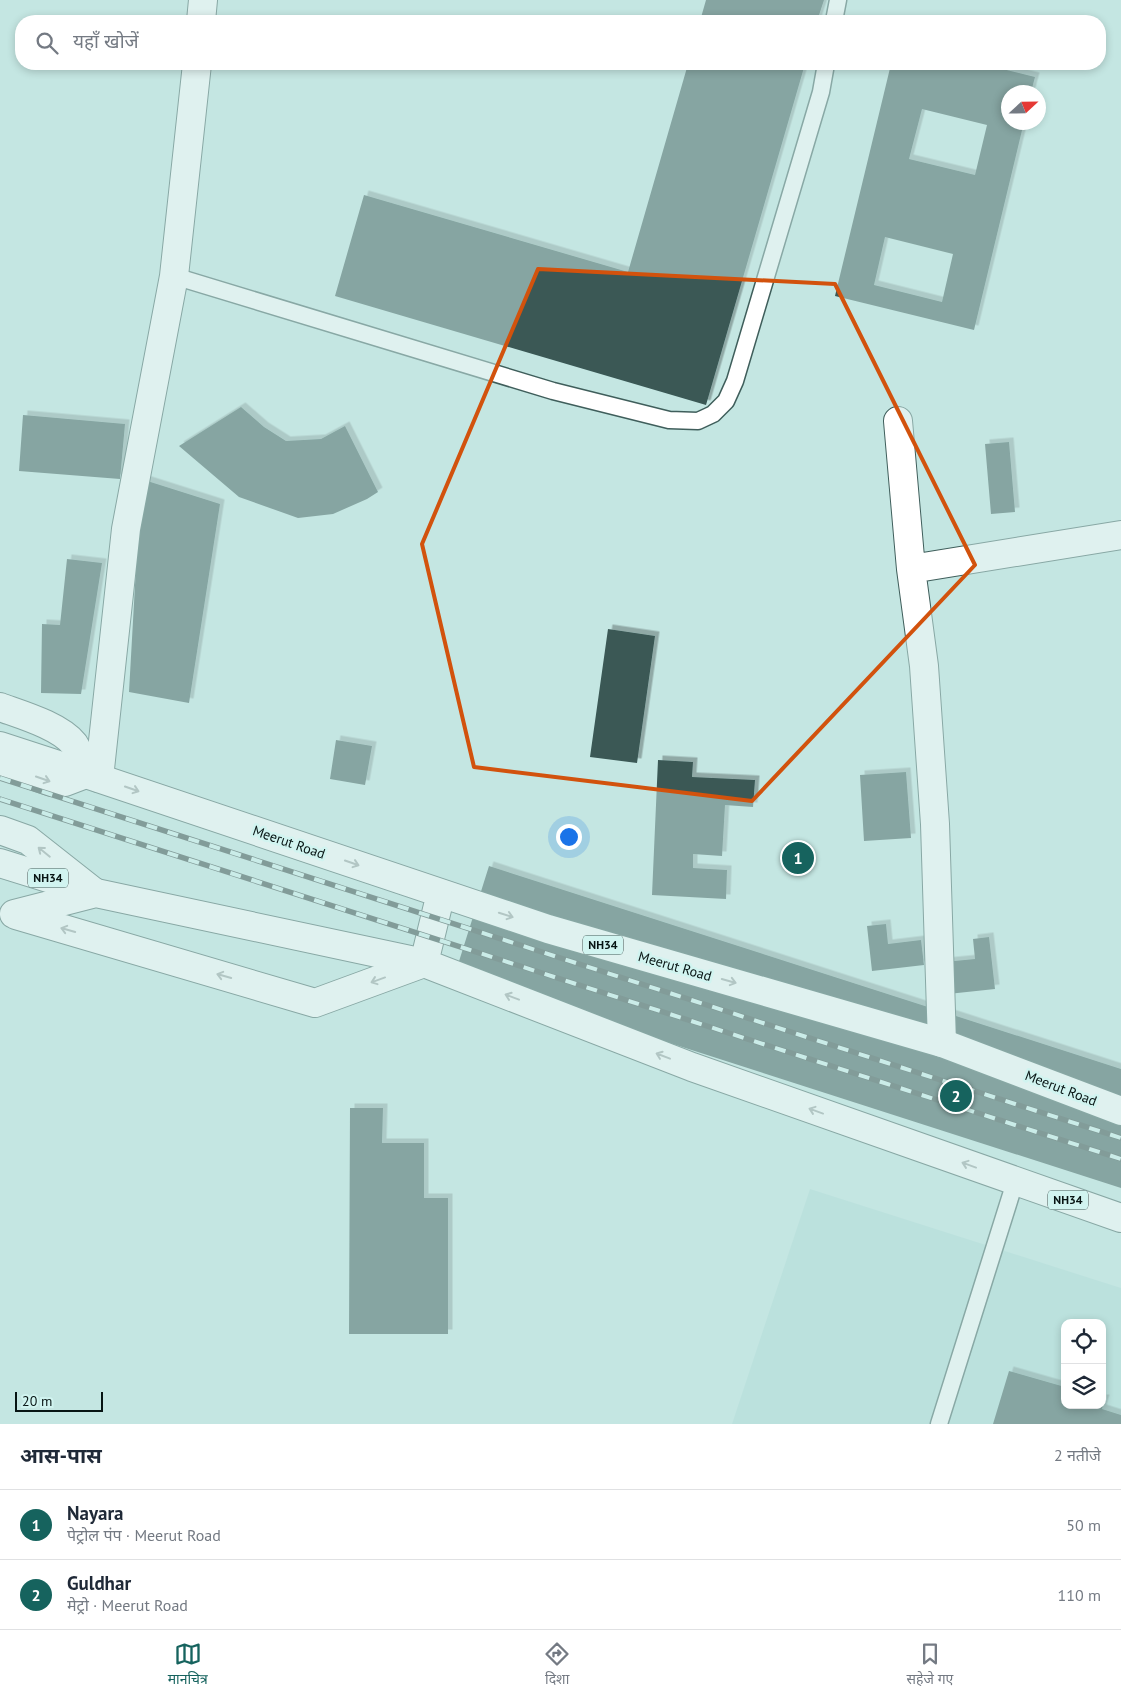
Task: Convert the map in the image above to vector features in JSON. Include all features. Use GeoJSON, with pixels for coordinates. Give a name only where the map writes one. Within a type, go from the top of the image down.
{"type":"FeatureCollection","features":[{"type":"Feature","properties":{"kind":"main road"},"geometry":{"type":"LineString","coordinates":[[202,15],[203,0]]}},
{"type":"Feature","properties":{"kind":"main road"},"geometry":{"type":"LineString","coordinates":[[92,776],[126,529],[174,276],[196,70]]}},
{"type":"Feature","properties":{"kind":"main road"},"geometry":{"type":"LineString","coordinates":[[898,422],[911,569],[924,666],[934,814],[942,1043]]}},
{"type":"Feature","properties":{"kind":"main road"},"geometry":{"type":"LineString","coordinates":[[911,569],[1121,535]]}},
{"type":"Feature","properties":{"kind":"main road"},"geometry":{"type":"LineString","coordinates":[[0,707],[60,732],[74,744],[92,776]]}},
{"type":"Feature","properties":{"kind":"main road","name":"NH34"},"geometry":{"type":"LineString","coordinates":[[0,746],[92,776]]}},
{"type":"Feature","properties":{"kind":"main road"},"geometry":{"type":"LineString","coordinates":[[0,764],[52,782],[65,782],[92,776]]}},
{"type":"Feature","properties":{"kind":"main road","name":"Meerut Road"},"geometry":{"type":"LineString","coordinates":[[92,776],[548,929],[942,1043],[1121,1110]]}},
{"type":"Feature","properties":{"kind":"main road"},"geometry":{"type":"LineString","coordinates":[[0,830],[28,840],[96,893]]}},
{"type":"Feature","properties":{"kind":"main road","name":"NH34"},"geometry":{"type":"LineString","coordinates":[[0,863],[96,893],[424,963],[692,1067],[1121,1218]]}},
{"type":"Feature","properties":{"kind":"main road"},"geometry":{"type":"LineString","coordinates":[[7,912],[96,893]]}},
{"type":"Feature","properties":{"kind":"main road"},"geometry":{"type":"LineString","coordinates":[[7,912],[315,1003],[424,963],[441,893]]}},
{"type":"Feature","properties":{"kind":"lane"},"geometry":{"type":"LineString","coordinates":[[835,15],[838,0]]}},
{"type":"Feature","properties":{"kind":"lane"},"geometry":{"type":"LineString","coordinates":[[174,276],[553,391],[669,420],[698,421],[713,414],[726,400],[735,381],[821,92],[825,70]]}},
{"type":"Feature","properties":{"kind":"lane"},"geometry":{"type":"LineString","coordinates":[[939,1424],[1015,1182]]}},
{"type":"Feature","properties":{"kind":"highlighted area"},"geometry":{"type":"Polygon","coordinates":[[[538,269],[835,284],[975,565],[752,801],[474,767],[422,544],[538,269]]]}},
{"type":"Feature","properties":{"kind":"shaded area"},"geometry":{"type":"Polygon","coordinates":[[[810,1189],[1121,1288],[1121,1424],[732,1424],[810,1189]]]}},
{"type":"Feature","properties":{"kind":"building"},"geometry":{"type":"Polygon","coordinates":[[[706,0],[824,0],[819,15],[702,15],[706,0]]]}},
{"type":"Feature","properties":{"kind":"building"},"geometry":{"type":"Polygon","coordinates":[[[686,70],[803,70],[706,405],[335,296],[364,195],[628,272],[686,70]]]}},
{"type":"Feature","properties":{"kind":"building"},"geometry":{"type":"Polygon","coordinates":[[[890,70],[1006,70],[1035,77],[1033,85],[1001,85],[1001,130],[1022,130],[974,330],[835,296],[890,70]],[[922,109],[909,159],[975,175],[987,125],[922,109]],[[885,237],[874,285],[942,302],[953,254],[885,237]]]}},
{"type":"Feature","properties":{"kind":"building"},"geometry":{"type":"Polygon","coordinates":[[[241,407],[264,427],[286,441],[321,439],[345,426],[378,492],[333,514],[298,518],[239,497],[179,446],[241,407]]]}},
{"type":"Feature","properties":{"kind":"building"},"geometry":{"type":"Polygon","coordinates":[[[23,415],[125,424],[120,479],[19,471],[23,415]]]}},
{"type":"Feature","properties":{"kind":"building"},"geometry":{"type":"Polygon","coordinates":[[[1009,442],[1015,512],[991,514],[985,444],[1009,442]]]}},
{"type":"Feature","properties":{"kind":"building"},"geometry":{"type":"Polygon","coordinates":[[[141,479],[220,504],[189,703],[129,692],[141,479]]]}},
{"type":"Feature","properties":{"kind":"building"},"geometry":{"type":"Polygon","coordinates":[[[67,559],[102,563],[81,694],[41,693],[42,624],[60,625],[67,559]]]}},
{"type":"Feature","properties":{"kind":"building"},"geometry":{"type":"Polygon","coordinates":[[[608,629],[655,636],[637,763],[590,757],[608,629]]]}},
{"type":"Feature","properties":{"kind":"building"},"geometry":{"type":"Polygon","coordinates":[[[336,740],[372,746],[365,785],[330,779],[336,740]]]}},
{"type":"Feature","properties":{"kind":"building"},"geometry":{"type":"Polygon","coordinates":[[[658,760],[693,762],[692,777],[755,780],[753,807],[725,805],[722,856],[693,854],[693,868],[727,870],[726,899],[652,895],[658,760]]]}},
{"type":"Feature","properties":{"kind":"building"},"geometry":{"type":"Polygon","coordinates":[[[906,772],[911,838],[864,841],[860,775],[906,772]]]}},
{"type":"Feature","properties":{"kind":"building"},"geometry":{"type":"Polygon","coordinates":[[[489,866],[1121,1069],[1121,1188],[455,974],[489,866]]]}},
{"type":"Feature","properties":{"kind":"building"},"geometry":{"type":"Polygon","coordinates":[[[886,924],[888,944],[921,940],[924,965],[872,971],[867,926],[886,924]]]}},
{"type":"Feature","properties":{"kind":"building"},"geometry":{"type":"Polygon","coordinates":[[[989,937],[995,989],[948,994],[944,962],[975,959],[973,939],[989,937]]]}},
{"type":"Feature","properties":{"kind":"building"},"geometry":{"type":"Polygon","coordinates":[[[350,1108],[383,1108],[382,1143],[424,1143],[424,1198],[448,1198],[448,1334],[349,1334],[350,1108]]]}},
{"type":"Feature","properties":{"kind":"building"},"geometry":{"type":"Polygon","coordinates":[[[1009,1371],[1061,1386],[1061,1409],[1102,1409],[1121,1415],[1121,1424],[993,1424],[1009,1371]]]}},
{"type":"Feature","properties":{"kind":"railway"},"geometry":{"type":"LineString","coordinates":[[0,778],[1121,1138]]}},
{"type":"Feature","properties":{"kind":"railway"},"geometry":{"type":"LineString","coordinates":[[0,799],[1121,1159]]}},
{"type":"Feature","properties":{"kind":"place","name":"Nayara"},"geometry":{"type":"Point","coordinates":[798,858]}},
{"type":"Feature","properties":{"kind":"place","name":"Guldhar"},"geometry":{"type":"Point","coordinates":[956,1096]}}]}
